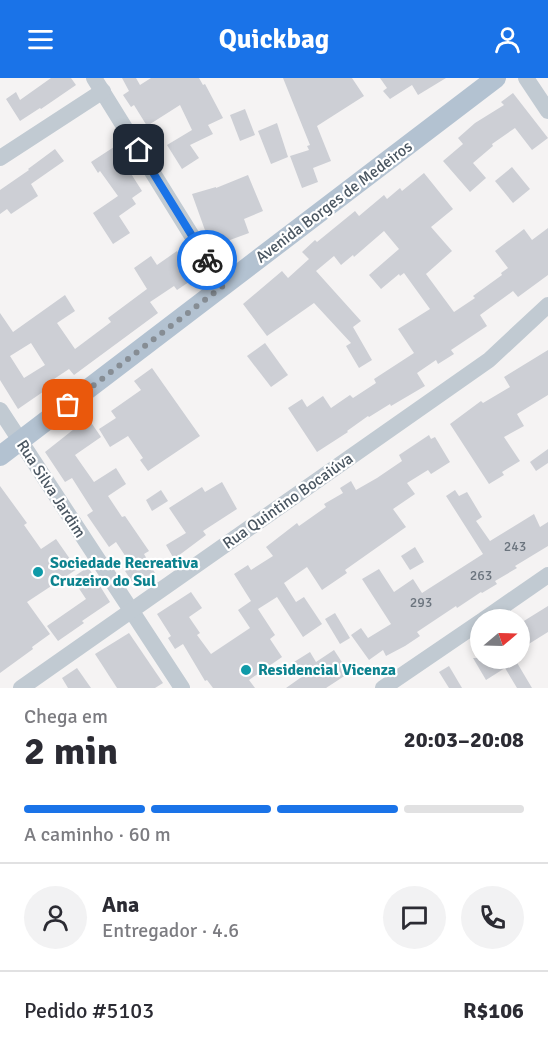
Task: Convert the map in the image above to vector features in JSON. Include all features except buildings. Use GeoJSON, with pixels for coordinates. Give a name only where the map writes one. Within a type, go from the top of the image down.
{"type":"FeatureCollection","features":[{"type":"Feature","properties":{"kind":"main road","name":"Avenida Borges de Medeiros"},"geometry":{"type":"LineString","coordinates":[[0,456],[496,78]]}},
{"type":"Feature","properties":{"kind":"street"},"geometry":{"type":"LineString","coordinates":[[526,78],[548,111]]}},
{"type":"Feature","properties":{"kind":"street"},"geometry":{"type":"LineString","coordinates":[[0,158],[98,84],[223,286]]}},
{"type":"Feature","properties":{"kind":"street","name":"Rua Quintino Bocaiúva"},"geometry":{"type":"LineString","coordinates":[[21,688],[489,360],[548,305]]}},
{"type":"Feature","properties":{"kind":"street","name":"Rua Silva Jardim"},"geometry":{"type":"LineString","coordinates":[[0,410],[182,688]]}},
{"type":"Feature","properties":{"kind":"street"},"geometry":{"type":"LineString","coordinates":[[499,609],[548,575]]}},
{"type":"Feature","properties":{"kind":"street"},"geometry":{"type":"LineString","coordinates":[[383,688],[470,629]]}},
{"type":"Feature","properties":{"kind":"way so far"},"geometry":{"type":"LineString","coordinates":[[68,405],[223,286],[207,260]]}},
{"type":"Feature","properties":{"kind":"place","name":"Sociedade Recreativa Cruzeiro do Sul"},"geometry":{"type":"Point","coordinates":[38,572]}},
{"type":"Feature","properties":{"kind":"place","name":"Residencial Vicenza"},"geometry":{"type":"Point","coordinates":[246,670]}},
{"type":"Feature","properties":{"kind":"route"},"geometry":{"type":"LineString","coordinates":[[139,150],[207,260]]}}]}
